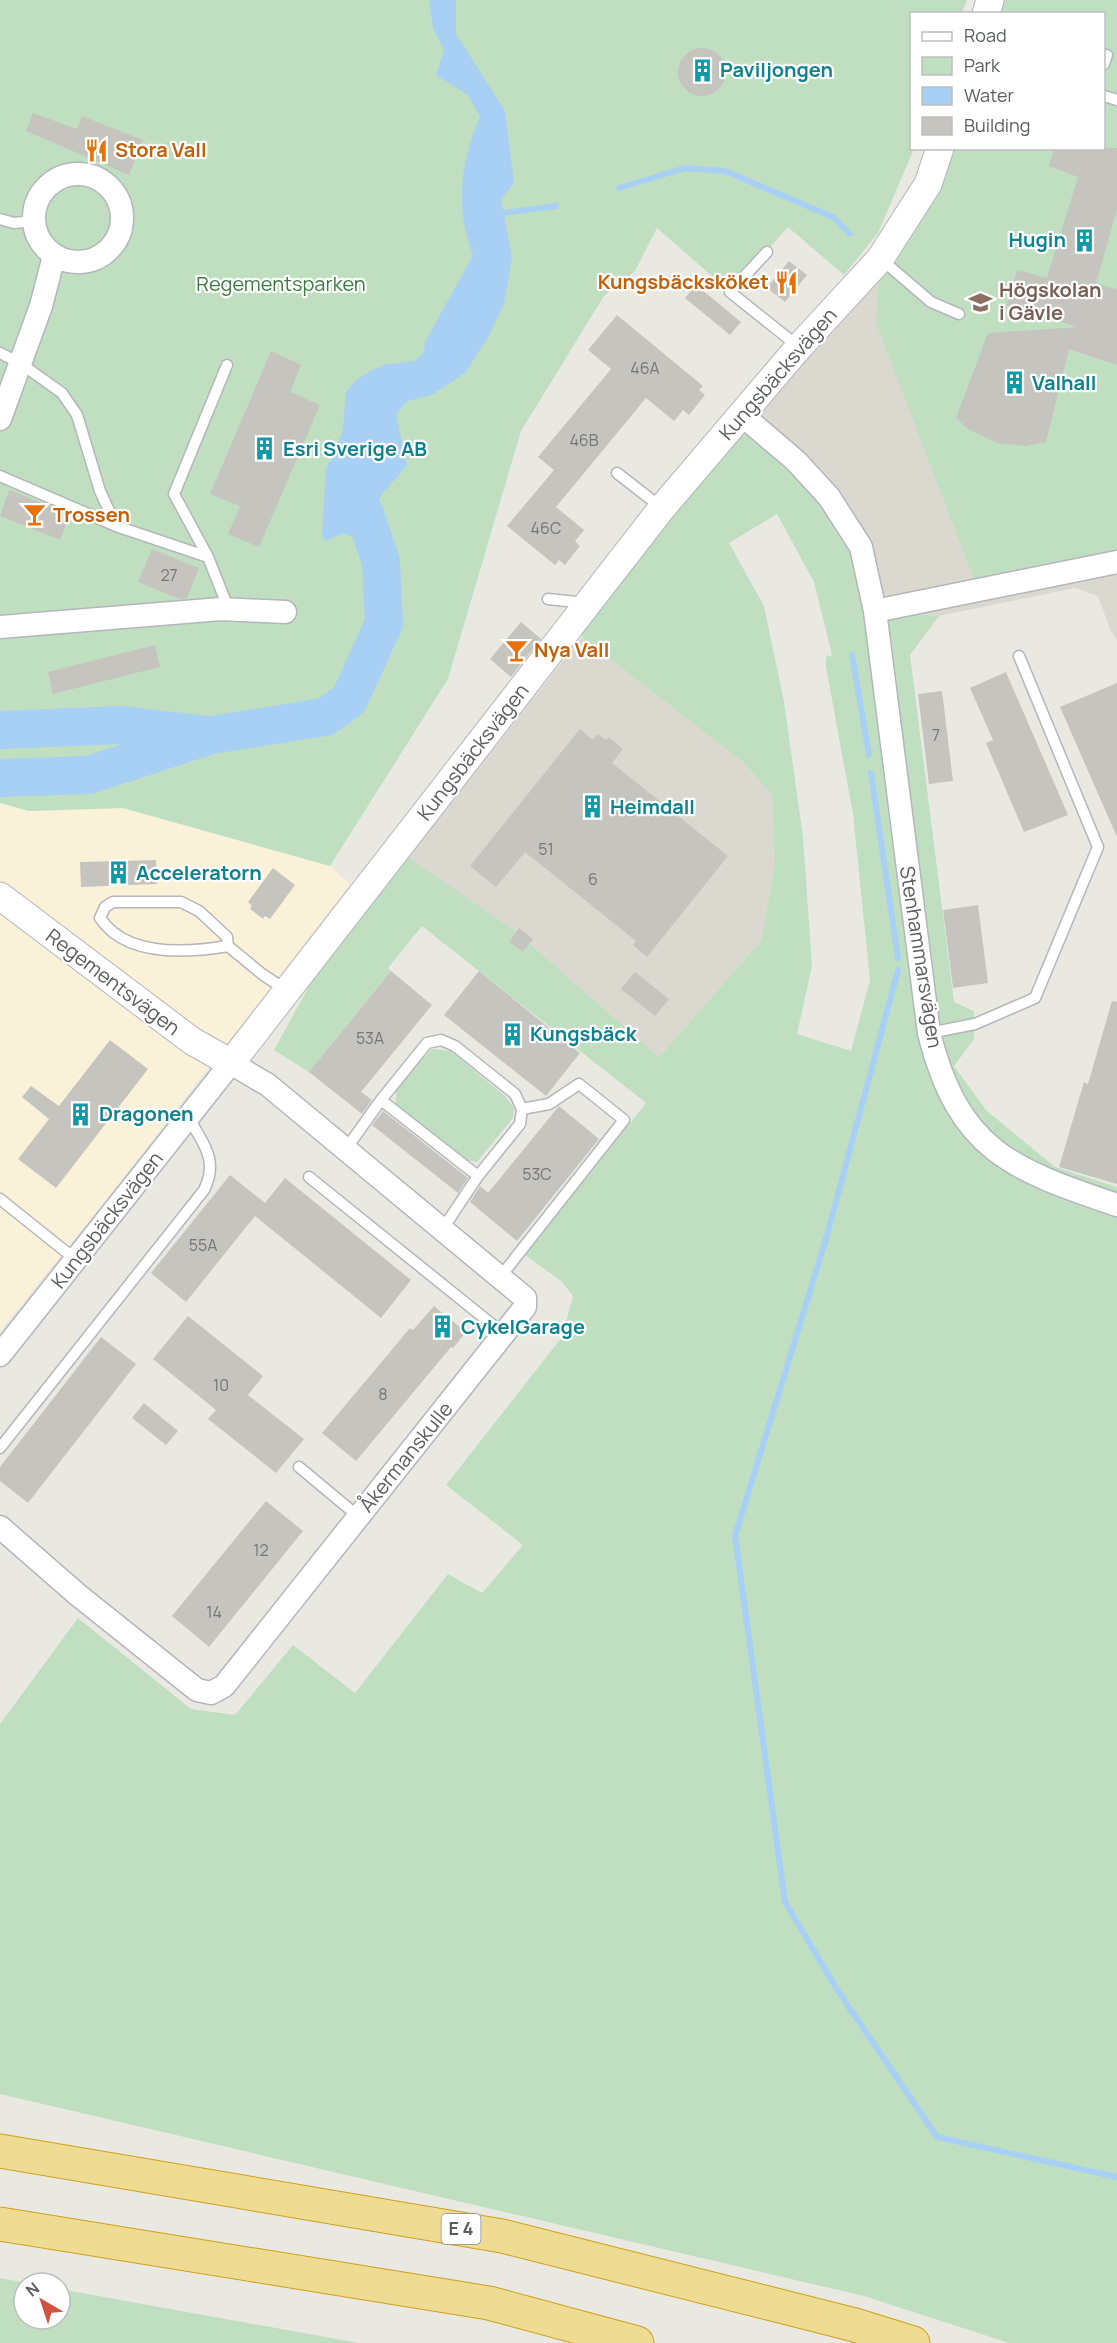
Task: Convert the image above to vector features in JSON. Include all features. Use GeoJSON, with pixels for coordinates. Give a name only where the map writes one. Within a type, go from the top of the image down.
{"type":"FeatureCollection","features":[{"type":"Feature","properties":{"kind":"highway","name":"E 4"},"geometry":{"type":"LineString","coordinates":[[0,2151],[502,2236],[855,2325],[914,2343]]}},
{"type":"Feature","properties":{"kind":"highway"},"geometry":{"type":"LineString","coordinates":[[0,2224],[489,2303],[637,2343]]}},
{"type":"Feature","properties":{"kind":"street","name":"Kungsbäcksvägen"},"geometry":{"type":"LineString","coordinates":[[0,1355],[231,1063],[662,508],[799,347],[880,259],[928,184],[939,150]]}},
{"type":"Feature","properties":{"kind":"street"},"geometry":{"type":"LineString","coordinates":[[76,174],[90,175],[113,190],[120,203],[123,217],[115,244],[105,253],[87,262],[67,262],[54,256],[36,235],[33,221],[40,194],[62,177],[76,174]]}},
{"type":"Feature","properties":{"kind":"street"},"geometry":{"type":"LineString","coordinates":[[0,419],[10,358],[41,306],[54,256]]}},
{"type":"Feature","properties":{"kind":"street","name":"Stenhammarsvägen"},"geometry":{"type":"LineString","coordinates":[[742,415],[796,461],[830,497],[861,547],[875,611],[929,1033],[950,1095],[975,1133],[1002,1156],[1028,1172],[1058,1185],[1117,1204]]}},
{"type":"Feature","properties":{"kind":"street"},"geometry":{"type":"LineString","coordinates":[[875,611],[1117,562]]}},
{"type":"Feature","properties":{"kind":"street"},"geometry":{"type":"LineString","coordinates":[[0,627],[229,610],[285,612]]}},
{"type":"Feature","properties":{"kind":"street","name":"Regementsvägen"},"geometry":{"type":"LineString","coordinates":[[0,896],[192,1041],[231,1063]]}},
{"type":"Feature","properties":{"kind":"street","name":"Åkermanskulle"},"geometry":{"type":"LineString","coordinates":[[0,1527],[78,1595],[197,1690],[212,1693],[224,1686],[525,1308],[525,1298],[444,1227],[268,1085],[231,1063]]}},
{"type":"Feature","properties":{"kind":"lane"},"geometry":{"type":"LineString","coordinates":[[0,219],[14,223],[33,221]]}},
{"type":"Feature","properties":{"kind":"lane"},"geometry":{"type":"LineString","coordinates":[[766,252],[730,292],[799,347]]}},
{"type":"Feature","properties":{"kind":"lane"},"geometry":{"type":"LineString","coordinates":[[880,259],[931,302],[959,314]]}},
{"type":"Feature","properties":{"kind":"lane"},"geometry":{"type":"LineString","coordinates":[[10,358],[62,393],[77,416],[100,491],[116,526]]}},
{"type":"Feature","properties":{"kind":"lane"},"geometry":{"type":"LineString","coordinates":[[227,365],[174,494],[208,557],[229,610]]}},
{"type":"Feature","properties":{"kind":"lane"},"geometry":{"type":"LineString","coordinates":[[617,473],[662,508]]}},
{"type":"Feature","properties":{"kind":"lane"},"geometry":{"type":"LineString","coordinates":[[0,476],[116,526],[208,557]]}},
{"type":"Feature","properties":{"kind":"lane"},"geometry":{"type":"LineString","coordinates":[[548,600],[588,603]]}},
{"type":"Feature","properties":{"kind":"lane"},"geometry":{"type":"LineString","coordinates":[[929,1033],[975,1024],[1035,998],[1098,847],[1019,656]]}},
{"type":"Feature","properties":{"kind":"lane"},"geometry":{"type":"LineString","coordinates":[[228,946],[203,950],[172,950],[130,943],[109,931],[100,918],[105,907],[113,902],[181,902],[199,911],[227,937],[228,946],[262,974],[287,990]]}},
{"type":"Feature","properties":{"kind":"lane"},"geometry":{"type":"LineString","coordinates":[[346,1149],[381,1100],[428,1043],[441,1040],[455,1046],[515,1094],[522,1109],[520,1124],[478,1176],[444,1227]]}},
{"type":"Feature","properties":{"kind":"lane"},"geometry":{"type":"LineString","coordinates":[[501,1276],[624,1120],[579,1084],[549,1104],[522,1109]]}},
{"type":"Feature","properties":{"kind":"lane"},"geometry":{"type":"LineString","coordinates":[[381,1100],[478,1176]]}},
{"type":"Feature","properties":{"kind":"lane"},"geometry":{"type":"LineString","coordinates":[[0,1448],[204,1190],[211,1176],[211,1161],[188,1116]]}},
{"type":"Feature","properties":{"kind":"lane"},"geometry":{"type":"LineString","coordinates":[[309,1177],[504,1334]]}},
{"type":"Feature","properties":{"kind":"lane"},"geometry":{"type":"LineString","coordinates":[[0,1199],[75,1259]]}},
{"type":"Feature","properties":{"kind":"lane"},"geometry":{"type":"LineString","coordinates":[[299,1467],[359,1517]]}},
{"type":"Feature","properties":{"kind":"shaded area","name":"Högskolan i Gävle"},"geometry":{"type":"Polygon","coordinates":[[[1117,0],[1117,641],[1098,596],[1075,588],[939,616],[875,611],[742,415],[947,189],[1096,150],[1105,150],[1105,13],[1117,0]]]}},
{"type":"Feature","properties":{"kind":"shaded area"},"geometry":{"type":"Polygon","coordinates":[[[582,637],[744,763],[772,795],[775,863],[761,941],[659,1057],[513,929],[408,857],[582,637]]]}},
{"type":"Feature","properties":{"kind":"shaded area"},"geometry":{"type":"Polygon","coordinates":[[[0,803],[29,811],[123,808],[330,866],[350,884],[127,1173],[0,1331],[0,803]]]}},
{"type":"Feature","properties":{"kind":"green space","name":"Regementsparken"},"geometry":{"type":"Polygon","coordinates":[[[0,0],[967,0],[962,12],[910,12],[910,150],[914,150],[878,233],[844,275],[788,227],[730,292],[657,228],[635,271],[604,296],[521,431],[448,679],[330,866],[123,808],[29,811],[0,803],[0,0]]]}},
{"type":"Feature","properties":{"kind":"green space","name":"Högskolan i Gävle"},"geometry":{"type":"Polygon","coordinates":[[[990,0],[1117,0],[1117,562],[978,590],[876,323],[880,259],[939,150],[1105,150],[1105,12],[985,12],[990,0]]]}},
{"type":"Feature","properties":{"kind":"green space"},"geometry":{"type":"Polygon","coordinates":[[[742,415],[829,497],[875,611],[939,616],[910,655],[954,1002],[974,1011],[974,1039],[954,1066],[986,1110],[1055,1167],[1117,1187],[1117,2343],[1009,2343],[864,2296],[0,2094],[0,1724],[78,1618],[191,1709],[235,1715],[293,1645],[355,1693],[448,1574],[482,1593],[523,1545],[446,1485],[562,1337],[573,1296],[561,1281],[525,1255],[646,1103],[422,926],[388,968],[391,971],[309,1072],[274,1050],[323,961],[408,857],[513,929],[659,1057],[761,941],[775,863],[772,795],[744,763],[582,637],[588,603],[742,415]],[[777,514],[729,543],[764,606],[784,702],[803,837],[812,966],[797,1034],[851,1051],[870,980],[853,814],[826,667],[826,657],[832,655],[814,582],[777,514]]]}},
{"type":"Feature","properties":{"kind":"green space"},"geometry":{"type":"Polygon","coordinates":[[[432,1049],[451,1051],[505,1096],[514,1108],[513,1118],[477,1162],[465,1160],[396,1104],[396,1087],[432,1049]]]}},
{"type":"Feature","properties":{"kind":"green space"},"geometry":{"type":"Polygon","coordinates":[[[0,2278],[12,2280],[12,2331],[72,2331],[72,2291],[359,2343],[0,2343],[0,2278]]]}},
{"type":"Feature","properties":{"kind":"water"},"geometry":{"type":"Polygon","coordinates":[[[429,0],[456,0],[456,34],[505,111],[514,183],[501,199],[512,258],[504,303],[489,336],[465,373],[432,395],[407,401],[396,415],[407,465],[382,494],[377,511],[383,537],[396,561],[372,564],[354,537],[343,533],[325,541],[322,535],[326,468],[336,452],[343,428],[346,392],[355,381],[367,373],[383,365],[415,361],[424,352],[425,342],[473,255],[464,220],[462,186],[468,151],[480,117],[468,95],[436,75],[444,50],[433,28],[429,0]]]}},
{"type":"Feature","properties":{"kind":"building","name":"Paviljongen"},"geometry":{"type":"Polygon","coordinates":[[[697,48],[707,48],[719,55],[726,67],[726,77],[719,89],[707,96],[697,96],[682,85],[678,77],[678,67],[689,52],[697,48]]]}},
{"type":"Feature","properties":{"kind":"building"},"geometry":{"type":"Polygon","coordinates":[[[33,113],[77,129],[82,116],[143,140],[129,175],[26,131],[33,113]]]}},
{"type":"Feature","properties":{"kind":"building"},"geometry":{"type":"Polygon","coordinates":[[[1117,148],[1117,209],[1096,284],[1117,289],[1117,365],[1069,349],[1046,442],[1025,446],[997,443],[968,429],[956,418],[988,333],[1078,327],[1006,306],[1017,270],[1047,278],[1078,177],[1049,166],[1053,150],[1117,148]]]}},
{"type":"Feature","properties":{"kind":"building","name":"Kungsbäcksköket"},"geometry":{"type":"Polygon","coordinates":[[[789,261],[807,275],[785,302],[767,288],[789,261]]]}},
{"type":"Feature","properties":{"kind":"building"},"geometry":{"type":"Polygon","coordinates":[[[696,285],[741,322],[730,335],[685,298],[696,285]]]}},
{"type":"Feature","properties":{"kind":"building"},"geometry":{"type":"Polygon","coordinates":[[[617,315],[703,386],[699,390],[705,395],[689,415],[683,410],[674,421],[646,398],[556,507],[584,530],[575,541],[580,546],[565,565],[559,560],[555,565],[507,526],[554,470],[538,457],[611,369],[588,350],[617,315]]]}},
{"type":"Feature","properties":{"kind":"building","name":"Esri Sverige AB"},"geometry":{"type":"Polygon","coordinates":[[[271,351],[301,365],[290,392],[320,405],[259,547],[228,534],[240,506],[210,494],[271,351]]]}},
{"type":"Feature","properties":{"kind":"building","name":"Trossen"},"geometry":{"type":"Polygon","coordinates":[[[9,490],[70,514],[60,540],[0,516],[9,490]]]}},
{"type":"Feature","properties":{"kind":"building"},"geometry":{"type":"Polygon","coordinates":[[[152,549],[199,568],[187,598],[180,599],[138,582],[152,549]]]}},
{"type":"Feature","properties":{"kind":"building","name":"Nya Vall"},"geometry":{"type":"Polygon","coordinates":[[[521,622],[541,639],[511,677],[490,659],[521,622]]]}},
{"type":"Feature","properties":{"kind":"building"},"geometry":{"type":"Polygon","coordinates":[[[155,645],[160,667],[53,694],[48,672],[155,645]]]}},
{"type":"Feature","properties":{"kind":"building"},"geometry":{"type":"Polygon","coordinates":[[[1006,672],[1068,815],[1024,832],[986,743],[993,740],[970,688],[1006,672]]]}},
{"type":"Feature","properties":{"kind":"building"},"geometry":{"type":"Polygon","coordinates":[[[1117,683],[1117,837],[1060,707],[1117,683]]]}},
{"type":"Feature","properties":{"kind":"building"},"geometry":{"type":"Polygon","coordinates":[[[942,691],[953,781],[929,784],[918,694],[942,691]]]}},
{"type":"Feature","properties":{"kind":"building","name":"Heimdall"},"geometry":{"type":"Polygon","coordinates":[[[580,729],[593,740],[598,734],[606,740],[609,737],[623,749],[612,763],[728,856],[647,957],[633,945],[636,941],[525,852],[496,887],[470,866],[580,729]]]}},
{"type":"Feature","properties":{"kind":"building","name":"Acceleratorn"},"geometry":{"type":"Polygon","coordinates":[[[156,860],[157,884],[81,887],[80,862],[156,860]]]}},
{"type":"Feature","properties":{"kind":"building"},"geometry":{"type":"Polygon","coordinates":[[[273,868],[295,885],[270,919],[265,916],[263,919],[250,909],[252,906],[248,902],[273,868]]]}},
{"type":"Feature","properties":{"kind":"building"},"geometry":{"type":"Polygon","coordinates":[[[978,905],[988,983],[953,988],[943,910],[978,905]]]}},
{"type":"Feature","properties":{"kind":"building"},"geometry":{"type":"Polygon","coordinates":[[[519,928],[533,939],[523,952],[509,942],[519,928]]]}},
{"type":"Feature","properties":{"kind":"building"},"geometry":{"type":"Polygon","coordinates":[[[391,971],[432,1005],[361,1092],[372,1100],[362,1114],[309,1072],[391,971]]]}},
{"type":"Feature","properties":{"kind":"building","name":"Kungsbäck"},"geometry":{"type":"Polygon","coordinates":[[[479,971],[580,1053],[546,1096],[444,1015],[479,971]]]}},
{"type":"Feature","properties":{"kind":"building"},"geometry":{"type":"Polygon","coordinates":[[[635,972],[669,999],[655,1016],[621,989],[635,972]]]}},
{"type":"Feature","properties":{"kind":"building"},"geometry":{"type":"Polygon","coordinates":[[[1112,1001],[1117,1002],[1117,1184],[1059,1167],[1084,1082],[1088,1084],[1112,1001]]]}},
{"type":"Feature","properties":{"kind":"building","name":"Dragonen"},"geometry":{"type":"Polygon","coordinates":[[[110,1040],[148,1069],[56,1188],[18,1159],[49,1119],[22,1097],[31,1086],[59,1106],[110,1040]]]}},
{"type":"Feature","properties":{"kind":"building"},"geometry":{"type":"Polygon","coordinates":[[[559,1106],[599,1139],[517,1241],[470,1202],[480,1186],[488,1193],[559,1106]]]}},
{"type":"Feature","properties":{"kind":"building"},"geometry":{"type":"Polygon","coordinates":[[[383,1111],[468,1178],[458,1193],[372,1125],[383,1111]]]}},
{"type":"Feature","properties":{"kind":"building"},"geometry":{"type":"Polygon","coordinates":[[[230,1175],[265,1203],[285,1178],[411,1280],[381,1318],[255,1216],[186,1302],[151,1273],[230,1175]]]}},
{"type":"Feature","properties":{"kind":"building"},"geometry":{"type":"Polygon","coordinates":[[[434,1306],[466,1332],[356,1461],[322,1433],[410,1328],[413,1330],[434,1306]]]}},
{"type":"Feature","properties":{"kind":"building"},"geometry":{"type":"Polygon","coordinates":[[[188,1316],[263,1376],[248,1395],[304,1439],[276,1473],[208,1419],[216,1410],[153,1359],[188,1316]]]}},
{"type":"Feature","properties":{"kind":"building"},"geometry":{"type":"Polygon","coordinates":[[[101,1337],[136,1364],[28,1503],[0,1481],[0,1467],[101,1337]]]}},
{"type":"Feature","properties":{"kind":"building"},"geometry":{"type":"Polygon","coordinates":[[[144,1403],[178,1431],[166,1445],[132,1418],[144,1403]]]}},
{"type":"Feature","properties":{"kind":"building"},"geometry":{"type":"Polygon","coordinates":[[[266,1501],[303,1531],[209,1647],[172,1616],[266,1501]]]}},
{"type":"Feature","properties":{"kind":"waterway"},"geometry":{"type":"LineString","coordinates":[[619,188],[685,168],[725,171],[833,217],[850,234]]}},
{"type":"Feature","properties":{"kind":"waterway"},"geometry":{"type":"LineString","coordinates":[[497,214],[556,206]]}},
{"type":"Feature","properties":{"kind":"waterway"},"geometry":{"type":"LineString","coordinates":[[0,778],[89,775],[211,735],[325,717],[349,700],[384,623],[381,562],[365,514]]}},
{"type":"Feature","properties":{"kind":"waterway"},"geometry":{"type":"LineString","coordinates":[[852,655],[869,755]]}},
{"type":"Feature","properties":{"kind":"waterway"},"geometry":{"type":"LineString","coordinates":[[0,730],[123,725],[201,734]]}},
{"type":"Feature","properties":{"kind":"waterway"},"geometry":{"type":"LineString","coordinates":[[871,773],[898,958]]}},
{"type":"Feature","properties":{"kind":"waterway"},"geometry":{"type":"LineString","coordinates":[[898,970],[826,1239],[735,1536],[785,1902],[838,1991],[937,2137],[1117,2177]]}},
{"type":"Feature","properties":{"kind":"place","name":"Paviljongen"},"geometry":{"type":"Point","coordinates":[702,70]}},
{"type":"Feature","properties":{"kind":"place","name":"Stora Vall"},"geometry":{"type":"Point","coordinates":[97,150]}},
{"type":"Feature","properties":{"kind":"place","name":"Hugin"},"geometry":{"type":"Point","coordinates":[1084,240]}},
{"type":"Feature","properties":{"kind":"place","name":"Kungsbäcksköket"},"geometry":{"type":"Point","coordinates":[787,282]}},
{"type":"Feature","properties":{"kind":"place","name":"Högskolan i Gävle"},"geometry":{"type":"Point","coordinates":[981,302]}},
{"type":"Feature","properties":{"kind":"place","name":"Valhall"},"geometry":{"type":"Point","coordinates":[1014,383]}},
{"type":"Feature","properties":{"kind":"place","name":"Esri Sverige AB"},"geometry":{"type":"Point","coordinates":[265,449]}},
{"type":"Feature","properties":{"kind":"place","name":"Trossen"},"geometry":{"type":"Point","coordinates":[35,515]}},
{"type":"Feature","properties":{"kind":"place","name":"Nya Vall"},"geometry":{"type":"Point","coordinates":[516,650]}},
{"type":"Feature","properties":{"kind":"place","name":"Heimdall"},"geometry":{"type":"Point","coordinates":[592,807]}},
{"type":"Feature","properties":{"kind":"place","name":"Acceleratorn"},"geometry":{"type":"Point","coordinates":[118,873]}},
{"type":"Feature","properties":{"kind":"place","name":"Kungsbäck"},"geometry":{"type":"Point","coordinates":[512,1034]}},
{"type":"Feature","properties":{"kind":"place","name":"Dragonen"},"geometry":{"type":"Point","coordinates":[81,1114]}},
{"type":"Feature","properties":{"kind":"place","name":"CykelGarage"},"geometry":{"type":"Point","coordinates":[443,1327]}}]}
